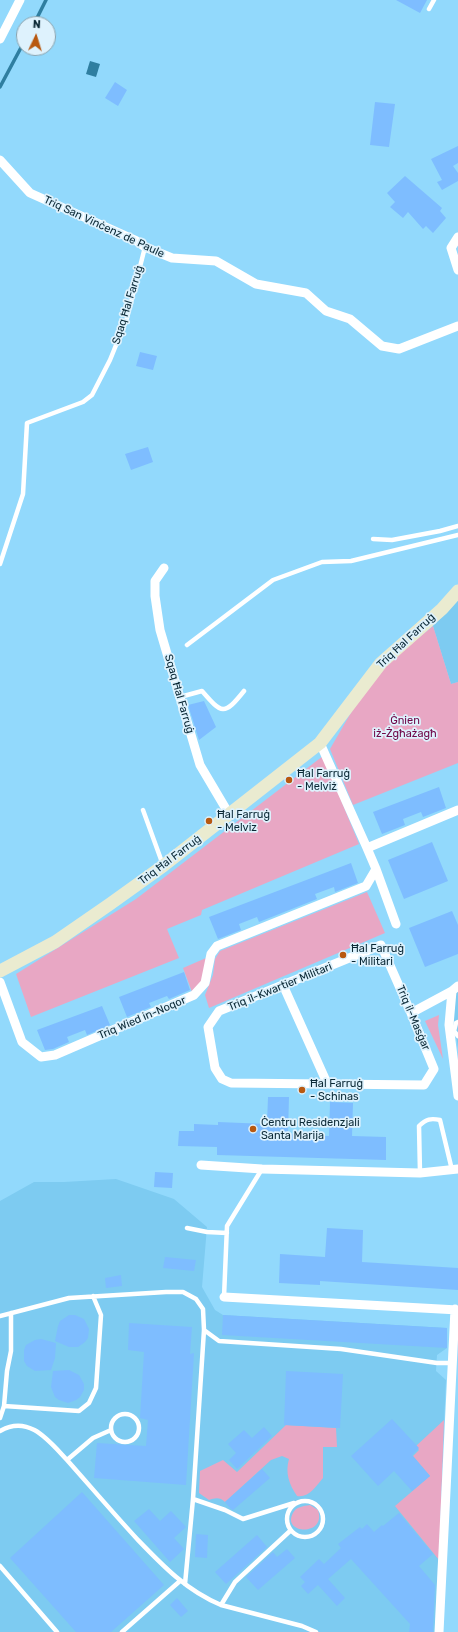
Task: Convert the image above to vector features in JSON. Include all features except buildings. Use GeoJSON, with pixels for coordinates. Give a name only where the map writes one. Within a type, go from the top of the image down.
{"type":"FeatureCollection","features":[{"type":"Feature","properties":{"kind":"main road","name":"Triq Ħal Farruġ"},"geometry":{"type":"LineString","coordinates":[[0,971],[55,942],[163,866],[320,743],[381,662],[442,609],[458,591]]}},
{"type":"Feature","properties":{"kind":"street"},"geometry":{"type":"LineString","coordinates":[[0,39],[20,0]]}},
{"type":"Feature","properties":{"kind":"street","name":"Triq San Vinċenz de Paule"},"geometry":{"type":"LineString","coordinates":[[0,160],[30,193],[135,240],[145,247],[172,258],[216,261],[256,284],[306,294],[326,311],[350,319],[382,346],[399,349],[458,326]]}},
{"type":"Feature","properties":{"kind":"street"},"geometry":{"type":"LineString","coordinates":[[458,237],[452,248],[458,270]]}},
{"type":"Feature","properties":{"kind":"street","name":"Sqaq Ħal Farruġ"},"geometry":{"type":"LineString","coordinates":[[164,568],[155,581],[155,596],[160,630],[200,765],[229,814]]}},
{"type":"Feature","properties":{"kind":"street"},"geometry":{"type":"LineString","coordinates":[[320,743],[376,869],[396,924]]}},
{"type":"Feature","properties":{"kind":"street"},"geometry":{"type":"LineString","coordinates":[[367,848],[458,810]]}},
{"type":"Feature","properties":{"kind":"street","name":"Triq Wied in-Noqor"},"geometry":{"type":"LineString","coordinates":[[0,982],[22,1042],[41,1057],[55,1055],[194,995],[205,983],[211,954],[217,946],[366,886],[376,869]]}},
{"type":"Feature","properties":{"kind":"street","name":"Triq il-Kwartier Militari"},"geometry":{"type":"LineString","coordinates":[[327,1083],[231,1083],[222,1079],[215,1068],[208,1027],[219,1011],[381,945]]}},
{"type":"Feature","properties":{"kind":"street","name":"Triq il-Masġar"},"geometry":{"type":"LineString","coordinates":[[327,1083],[424,1085],[434,1069],[381,945]]}},
{"type":"Feature","properties":{"kind":"street"},"geometry":{"type":"LineString","coordinates":[[283,985],[327,1083]]}},
{"type":"Feature","properties":{"kind":"street"},"geometry":{"type":"LineString","coordinates":[[411,1013],[455,988]]}},
{"type":"Feature","properties":{"kind":"street"},"geometry":{"type":"LineString","coordinates":[[455,988],[454,1007],[449,1025],[458,1090]]}},
{"type":"Feature","properties":{"kind":"street"},"geometry":{"type":"LineString","coordinates":[[201,1165],[262,1169],[420,1173],[455,1170]]}},
{"type":"Feature","properties":{"kind":"street"},"geometry":{"type":"LineString","coordinates":[[224,1297],[457,1309],[439,1632]]}},
{"type":"Feature","properties":{"kind":"lane"},"geometry":{"type":"LineString","coordinates":[[429,9],[434,0]]}},
{"type":"Feature","properties":{"kind":"lane","name":"Sqaq Ħal Farruġ"},"geometry":{"type":"LineString","coordinates":[[0,564],[23,494],[27,423],[83,402],[92,395],[110,360],[127,318],[145,247]]}},
{"type":"Feature","properties":{"kind":"lane"},"geometry":{"type":"LineString","coordinates":[[373,539],[392,540],[458,526]]}},
{"type":"Feature","properties":{"kind":"lane"},"geometry":{"type":"LineString","coordinates":[[187,645],[273,580],[322,562],[351,561],[458,535]]}},
{"type":"Feature","properties":{"kind":"lane"},"geometry":{"type":"LineString","coordinates":[[180,697],[202,691],[216,707],[222,709],[233,705],[244,690]]}},
{"type":"Feature","properties":{"kind":"lane"},"geometry":{"type":"LineString","coordinates":[[143,810],[163,866]]}},
{"type":"Feature","properties":{"kind":"lane"},"geometry":{"type":"LineString","coordinates":[[458,1022],[454,1032],[458,1036]]}},
{"type":"Feature","properties":{"kind":"lane"},"geometry":{"type":"LineString","coordinates":[[420,1173],[419,1126],[424,1121],[432,1119],[440,1120],[455,1170]]}},
{"type":"Feature","properties":{"kind":"lane"},"geometry":{"type":"LineString","coordinates":[[224,1297],[228,1226],[262,1169]]}},
{"type":"Feature","properties":{"kind":"lane"},"geometry":{"type":"LineString","coordinates":[[187,1228],[207,1232],[227,1232]]}},
{"type":"Feature","properties":{"kind":"lane"},"geometry":{"type":"LineString","coordinates":[[0,1316],[69,1298],[183,1292],[196,1299],[203,1309],[204,1330],[193,1499],[185,1584]]}},
{"type":"Feature","properties":{"kind":"lane"},"geometry":{"type":"LineString","coordinates":[[4,1406],[80,1411],[89,1404],[96,1388],[101,1315],[93,1296]]}},
{"type":"Feature","properties":{"kind":"lane"},"geometry":{"type":"LineString","coordinates":[[0,1418],[4,1406],[7,1371],[11,1350],[11,1313]]}},
{"type":"Feature","properties":{"kind":"lane"},"geometry":{"type":"LineString","coordinates":[[204,1330],[219,1342],[342,1349],[437,1363],[453,1363]]}},
{"type":"Feature","properties":{"kind":"lane"},"geometry":{"type":"LineString","coordinates":[[125,1413],[135,1417],[140,1426],[139,1433],[135,1439],[125,1442],[115,1438],[111,1430],[112,1421],[115,1417],[125,1413]]}},
{"type":"Feature","properties":{"kind":"lane"},"geometry":{"type":"LineString","coordinates":[[0,1431],[9,1426],[31,1428],[42,1434],[67,1460],[116,1517],[168,1571],[180,1581],[210,1600],[222,1605],[302,1626],[316,1632]]}},
{"type":"Feature","properties":{"kind":"lane"},"geometry":{"type":"LineString","coordinates":[[67,1460],[93,1438],[111,1430]]}},
{"type":"Feature","properties":{"kind":"lane"},"geometry":{"type":"LineString","coordinates":[[193,1499],[225,1510],[243,1519],[295,1503],[308,1500],[317,1505],[323,1516],[323,1522],[320,1528],[312,1536],[299,1536],[290,1531],[286,1520],[287,1514],[295,1503]]}},
{"type":"Feature","properties":{"kind":"lane"},"geometry":{"type":"LineString","coordinates":[[222,1605],[235,1582],[290,1531]]}},
{"type":"Feature","properties":{"kind":"lane"},"geometry":{"type":"LineString","coordinates":[[0,1566],[57,1632]]}},
{"type":"Feature","properties":{"kind":"lane"},"geometry":{"type":"LineString","coordinates":[[122,1632],[180,1581]]}},
{"type":"Feature","properties":{"kind":"shaded area"},"geometry":{"type":"Polygon","coordinates":[[[90,61],[100,64],[96,77],[86,74],[90,61]]]}},
{"type":"Feature","properties":{"kind":"shaded area"},"geometry":{"type":"Polygon","coordinates":[[[458,598],[458,682],[451,684],[433,626],[458,598]]]}},
{"type":"Feature","properties":{"kind":"shaded area"},"geometry":{"type":"Polygon","coordinates":[[[458,990],[458,1048],[450,996],[458,990]]]}},
{"type":"Feature","properties":{"kind":"shaded area"},"geometry":{"type":"Polygon","coordinates":[[[116,1179],[174,1199],[207,1227],[202,1287],[215,1310],[223,1315],[447,1328],[447,1348],[437,1355],[436,1371],[446,1380],[435,1632],[0,1632],[0,1201],[34,1182],[116,1179]]]}},
{"type":"Feature","properties":{"kind":"green space","name":"Ġnien iż-Żgħażagħ"},"geometry":{"type":"Polygon","coordinates":[[[433,626],[451,684],[458,682],[458,763],[353,805],[330,749],[356,704],[389,662],[433,626]]]}},
{"type":"Feature","properties":{"kind":"green space"},"geometry":{"type":"Polygon","coordinates":[[[323,756],[359,844],[202,910],[201,915],[167,929],[179,958],[31,1017],[16,974],[136,899],[323,756]]]}},
{"type":"Feature","properties":{"kind":"green space"},"geometry":{"type":"Polygon","coordinates":[[[367,892],[385,933],[209,1008],[205,995],[213,975],[215,959],[220,951],[367,892]]]}},
{"type":"Feature","properties":{"kind":"green space"},"geometry":{"type":"Polygon","coordinates":[[[206,958],[201,984],[192,992],[183,968],[206,958]]]}},
{"type":"Feature","properties":{"kind":"green space"},"geometry":{"type":"Polygon","coordinates":[[[439,1015],[438,1025],[443,1059],[425,1021],[439,1015]]]}},
{"type":"Feature","properties":{"kind":"green space"},"geometry":{"type":"Polygon","coordinates":[[[444,1420],[439,1560],[395,1506],[430,1476],[413,1456],[419,1450],[416,1446],[444,1420]]]}},
{"type":"Feature","properties":{"kind":"green space"},"geometry":{"type":"Polygon","coordinates":[[[286,1425],[336,1428],[337,1447],[323,1447],[323,1478],[309,1493],[297,1496],[288,1478],[287,1469],[289,1459],[282,1456],[271,1460],[225,1502],[217,1498],[209,1500],[199,1493],[200,1471],[223,1460],[237,1472],[286,1425]]]}},
{"type":"Feature","properties":{"kind":"green space"},"geometry":{"type":"Polygon","coordinates":[[[310,1505],[318,1510],[319,1519],[316,1525],[304,1530],[293,1525],[291,1520],[294,1511],[300,1507],[310,1505]]]}},
{"type":"Feature","properties":{"kind":"waterway"},"geometry":{"type":"LineString","coordinates":[[38,16],[46,0]]}},
{"type":"Feature","properties":{"kind":"waterway"},"geometry":{"type":"LineString","coordinates":[[0,87],[17,56]]}},
{"type":"Feature","properties":{"kind":"place","name":"Ħal Farruġ - Melviż"},"geometry":{"type":"Point","coordinates":[289,780]}},
{"type":"Feature","properties":{"kind":"place","name":"Ħal Farruġ - Melviz"},"geometry":{"type":"Point","coordinates":[209,821]}},
{"type":"Feature","properties":{"kind":"place","name":"Ħal Farruġ - Militari"},"geometry":{"type":"Point","coordinates":[343,955]}},
{"type":"Feature","properties":{"kind":"place","name":"Ħal Farruġ - Schinas"},"geometry":{"type":"Point","coordinates":[302,1090]}},
{"type":"Feature","properties":{"kind":"place","name":"Ċentru Residenzjali Santa Marija"},"geometry":{"type":"Point","coordinates":[253,1129]}}]}
